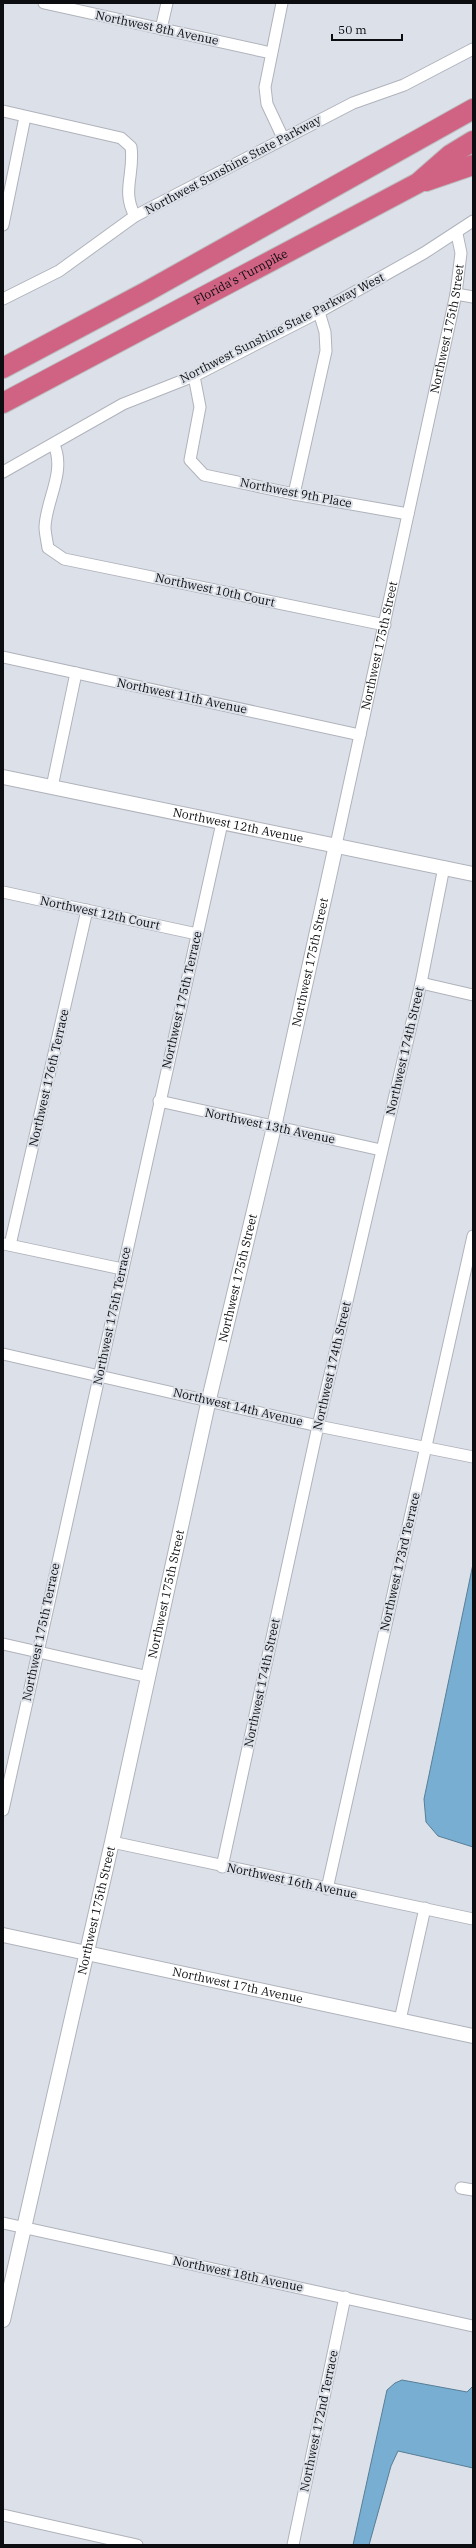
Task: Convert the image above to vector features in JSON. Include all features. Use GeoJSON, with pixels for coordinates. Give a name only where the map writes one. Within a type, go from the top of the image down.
{"type":"FeatureCollection","features":[{"type":"Feature","properties":{"kind":"highway"},"geometry":{"type":"LineString","coordinates":[[3,368],[146,292],[473,109]]}},
{"type":"Feature","properties":{"kind":"highway","name":"Florida's Turnpike"},"geometry":{"type":"LineString","coordinates":[[3,404],[418,183],[450,155],[473,141]]}},
{"type":"Feature","properties":{"kind":"highway"},"geometry":{"type":"LineString","coordinates":[[418,183],[473,165]]}},
{"type":"Feature","properties":{"kind":"street"},"geometry":{"type":"LineString","coordinates":[[161,30],[167,3]]}},
{"type":"Feature","properties":{"kind":"street"},"geometry":{"type":"LineString","coordinates":[[282,3],[270,53],[266,92],[267,104],[283,138]]}},
{"type":"Feature","properties":{"kind":"street","name":"Northwest 8th Avenue"},"geometry":{"type":"LineString","coordinates":[[49,4],[270,53]]}},
{"type":"Feature","properties":{"kind":"street","name":"Northwest Sunshine State Parkway"},"geometry":{"type":"LineString","coordinates":[[3,299],[59,271],[135,216],[283,138],[353,104],[404,85],[473,49]]}},
{"type":"Feature","properties":{"kind":"street"},"geometry":{"type":"LineString","coordinates":[[3,111],[121,138],[131,147],[133,159],[127,192],[128,204],[135,216]]}},
{"type":"Feature","properties":{"kind":"street"},"geometry":{"type":"LineString","coordinates":[[3,225],[25,117]]}},
{"type":"Feature","properties":{"kind":"street","name":"Northwest Sunshine State Parkway West"},"geometry":{"type":"LineString","coordinates":[[3,472],[54,445],[123,404],[194,376],[319,312],[457,234],[473,221]]}},
{"type":"Feature","properties":{"kind":"street","name":"Northwest 175th Street"},"geometry":{"type":"LineString","coordinates":[[3,2320],[87,1954],[209,1399],[274,1127],[385,625],[456,294],[460,253],[457,234]]}},
{"type":"Feature","properties":{"kind":"street"},"geometry":{"type":"LineString","coordinates":[[456,294],[473,298]]}},
{"type":"Feature","properties":{"kind":"street"},"geometry":{"type":"LineString","coordinates":[[294,494],[326,351],[325,332],[319,312]]}},
{"type":"Feature","properties":{"kind":"street","name":"Northwest 9th Place"},"geometry":{"type":"LineString","coordinates":[[194,376],[200,407],[190,460],[204,475],[294,494],[408,514]]}},
{"type":"Feature","properties":{"kind":"street","name":"Northwest 10th Court"},"geometry":{"type":"LineString","coordinates":[[54,445],[58,454],[58,468],[45,527],[48,548],[64,559],[385,625]]}},
{"type":"Feature","properties":{"kind":"street","name":"Northwest 11th Avenue"},"geometry":{"type":"LineString","coordinates":[[3,658],[360,735]]}},
{"type":"Feature","properties":{"kind":"street"},"geometry":{"type":"LineString","coordinates":[[52,787],[76,673]]}},
{"type":"Feature","properties":{"kind":"street","name":"Northwest 12th Avenue"},"geometry":{"type":"LineString","coordinates":[[3,776],[222,823],[336,844],[473,874]]}},
{"type":"Feature","properties":{"kind":"street","name":"Northwest 175th Terrace"},"geometry":{"type":"LineString","coordinates":[[3,1810],[159,1101],[222,823]]}},
{"type":"Feature","properties":{"kind":"street","name":"Northwest 174th Street"},"geometry":{"type":"LineString","coordinates":[[222,1867],[318,1426],[421,983],[444,867]]}},
{"type":"Feature","properties":{"kind":"street","name":"Northwest 12th Court"},"geometry":{"type":"LineString","coordinates":[[3,892],[197,934]]}},
{"type":"Feature","properties":{"kind":"street","name":"Northwest 176th Terrace"},"geometry":{"type":"LineString","coordinates":[[7,1244],[87,910]]}},
{"type":"Feature","properties":{"kind":"street"},"geometry":{"type":"LineString","coordinates":[[421,983],[473,995]]}},
{"type":"Feature","properties":{"kind":"street","name":"Northwest 13th Avenue"},"geometry":{"type":"LineString","coordinates":[[159,1101],[381,1150]]}},
{"type":"Feature","properties":{"kind":"street","name":"Northwest 173rd Terrace"},"geometry":{"type":"LineString","coordinates":[[327,1889],[473,1236]]}},
{"type":"Feature","properties":{"kind":"street"},"geometry":{"type":"LineString","coordinates":[[7,1244],[122,1269]]}},
{"type":"Feature","properties":{"kind":"street","name":"Northwest 14th Avenue"},"geometry":{"type":"LineString","coordinates":[[3,1354],[209,1399],[318,1426],[426,1446],[473,1457]]}},
{"type":"Feature","properties":{"kind":"street"},"geometry":{"type":"LineString","coordinates":[[3,1644],[148,1677]]}},
{"type":"Feature","properties":{"kind":"street","name":"Northwest 16th Avenue"},"geometry":{"type":"LineString","coordinates":[[112,1842],[222,1867],[473,1919]]}},
{"type":"Feature","properties":{"kind":"street"},"geometry":{"type":"LineString","coordinates":[[400,2020],[425,1908]]}},
{"type":"Feature","properties":{"kind":"street","name":"Northwest 17th Avenue"},"geometry":{"type":"LineString","coordinates":[[3,1935],[473,2036]]}},
{"type":"Feature","properties":{"kind":"street"},"geometry":{"type":"LineString","coordinates":[[461,2188],[473,2190]]}},
{"type":"Feature","properties":{"kind":"street","name":"Northwest 18th Avenue"},"geometry":{"type":"LineString","coordinates":[[3,2223],[345,2296],[473,2326]]}},
{"type":"Feature","properties":{"kind":"street","name":"Northwest 172nd Terrace"},"geometry":{"type":"LineString","coordinates":[[293,2545],[345,2296]]}},
{"type":"Feature","properties":{"kind":"street"},"geometry":{"type":"LineString","coordinates":[[3,2515],[137,2545]]}},
{"type":"Feature","properties":{"kind":"water"},"geometry":{"type":"Polygon","coordinates":[[[473,1564],[473,1847],[438,1836],[426,1822],[424,1799],[473,1564]]]}},
{"type":"Feature","properties":{"kind":"water"},"geometry":{"type":"Polygon","coordinates":[[[402,2380],[467,2392],[473,2386],[473,2468],[398,2451],[391,2466],[369,2545],[353,2545],[387,2390],[395,2383],[402,2380]]]}}]}
